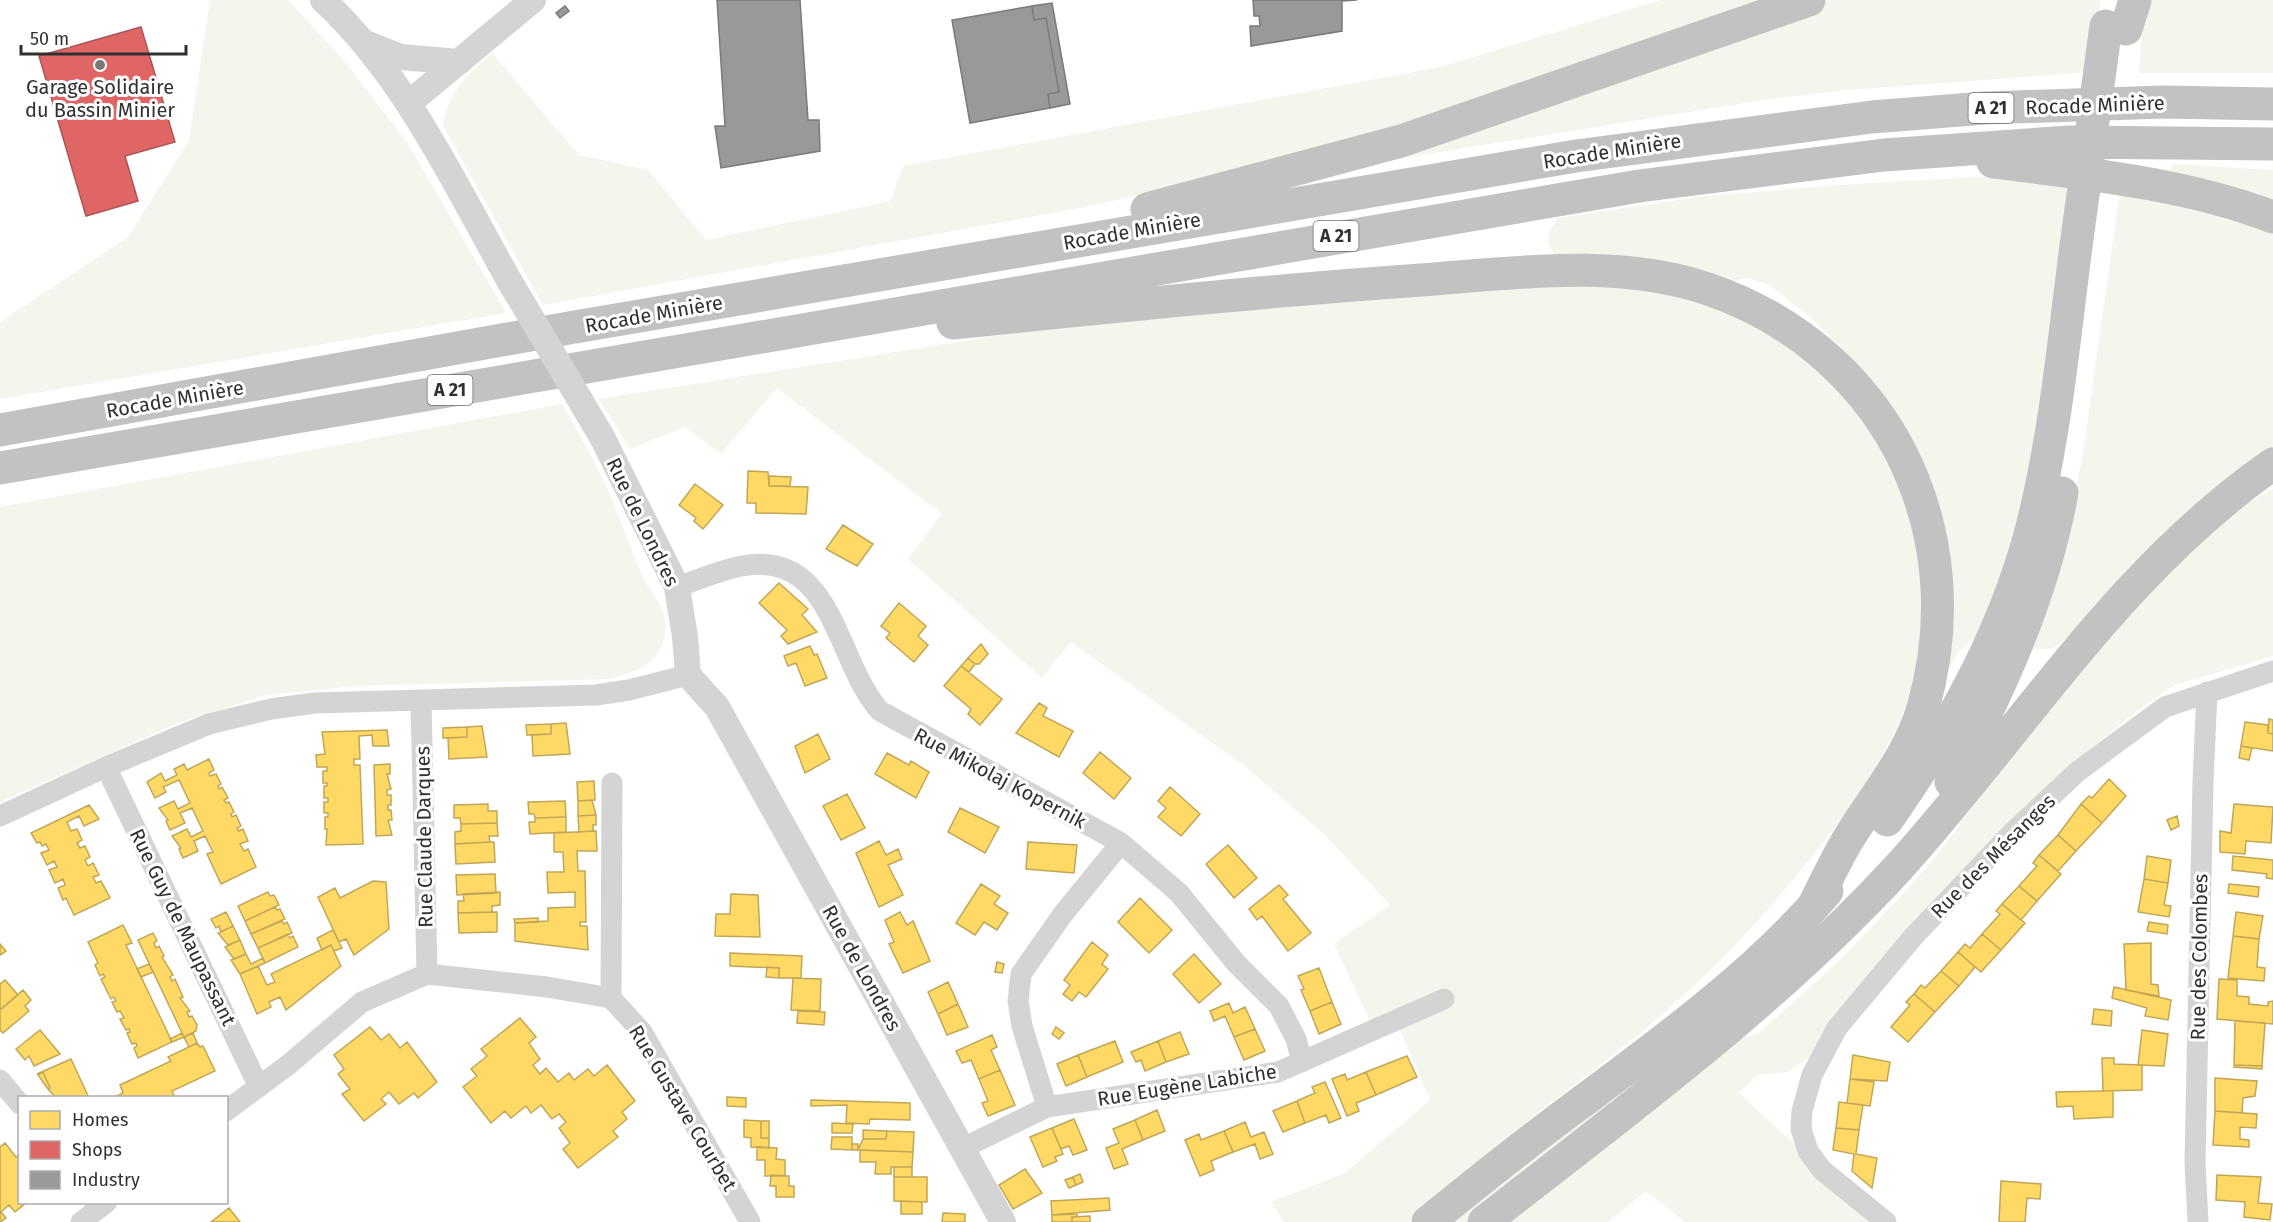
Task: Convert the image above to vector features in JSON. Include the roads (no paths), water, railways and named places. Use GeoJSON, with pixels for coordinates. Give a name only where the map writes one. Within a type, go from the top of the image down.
{"type":"FeatureCollection","features":[{"type":"Feature","properties":{"kind":"highway"},"geometry":{"type":"LineString","coordinates":[[1060,243],[1102,219],[1280,175],[1401,141],[1809,0]]}},
{"type":"Feature","properties":{"kind":"highway"},"geometry":{"type":"LineString","coordinates":[[1428,1222],[1506,1158],[1627,1068],[1738,978],[1814,907],[1885,823],[1933,754],[1966,696],[1995,632],[2025,554],[2038,504],[2087,247],[2120,14]]}},
{"type":"Feature","properties":{"kind":"highway","name":"Rocade Minière"},"geometry":{"type":"LineString","coordinates":[[0,430],[1060,243],[1576,156],[1872,117],[2079,104],[2273,104]]}},
{"type":"Feature","properties":{"kind":"highway","name":"Rocade Minière"},"geometry":{"type":"LineString","coordinates":[[0,468],[1639,186],[1884,155],[2070,142],[2273,144]]}},
{"type":"Feature","properties":{"kind":"highway"},"geometry":{"type":"LineString","coordinates":[[1982,148],[1993,162],[2132,179],[2202,195],[2273,217]]}},
{"type":"Feature","properties":{"kind":"highway"},"geometry":{"type":"LineString","coordinates":[[1920,842],[1992,704],[2019,643],[2047,563],[2070,452],[2087,247]]}},
{"type":"Feature","properties":{"kind":"highway"},"geometry":{"type":"LineString","coordinates":[[899,312],[936,325],[1333,286],[1587,271],[1658,276],[1705,288],[1752,306],[1797,333],[1837,365],[1866,396],[1890,431],[1909,468],[1925,510],[1936,564],[1940,612],[1934,662],[1925,701],[1907,747],[1884,787],[1850,835],[1814,907]]}},
{"type":"Feature","properties":{"kind":"highway"},"geometry":{"type":"LineString","coordinates":[[1484,1222],[1650,1092],[1791,974],[1833,935],[1920,842],[2130,590],[2206,515],[2267,470]]}},
{"type":"Feature","properties":{"kind":"street","name":"Rue de Londres"},"geometry":{"type":"LineString","coordinates":[[323,0],[361,42],[410,104],[510,282],[602,437],[677,587],[688,675],[722,716],[1003,1222]]}},
{"type":"Feature","properties":{"kind":"street"},"geometry":{"type":"LineString","coordinates":[[410,104],[533,0]]}},
{"type":"Feature","properties":{"kind":"street"},"geometry":{"type":"LineString","coordinates":[[361,42],[401,57],[459,62]]}},
{"type":"Feature","properties":{"kind":"street","name":"Rue Mikolaj Kopernik"},"geometry":{"type":"LineString","coordinates":[[677,587],[740,566],[759,564],[779,566],[796,574],[811,585],[823,600],[856,677],[880,711],[896,722],[1121,843],[1179,893],[1236,963],[1279,1006],[1296,1039],[1302,1062]]}},
{"type":"Feature","properties":{"kind":"street","name":"Rue des Mésanges"},"geometry":{"type":"LineString","coordinates":[[1886,1222],[1822,1170],[1808,1151],[1801,1129],[1802,1111],[1809,1084],[1822,1053],[1837,1028],[1914,936],[2011,834],[2077,772],[2165,707],[2273,671]]}},
{"type":"Feature","properties":{"kind":"street"},"geometry":{"type":"LineString","coordinates":[[0,816],[106,767],[209,724],[271,709],[315,703],[596,694],[629,690],[688,675]]}},
{"type":"Feature","properties":{"kind":"street","name":"Rue des Colombes"},"geometry":{"type":"LineString","coordinates":[[2198,1222],[2195,1163],[2202,782],[2207,692]]}},
{"type":"Feature","properties":{"kind":"street","name":"Rue Claude Darques"},"geometry":{"type":"LineString","coordinates":[[421,700],[427,974]]}},
{"type":"Feature","properties":{"kind":"street","name":"Rue Guy de Maupassant"},"geometry":{"type":"LineString","coordinates":[[106,767],[259,1087]]}},
{"type":"Feature","properties":{"kind":"street"},"geometry":{"type":"LineString","coordinates":[[228,1110],[259,1087],[362,1002],[427,974],[547,987],[611,998],[612,783]]}},
{"type":"Feature","properties":{"kind":"street"},"geometry":{"type":"LineString","coordinates":[[1047,1107],[1022,1026],[1018,1001],[1021,974],[1063,914],[1121,843]]}},
{"type":"Feature","properties":{"kind":"street","name":"Rue Gustave Courbet"},"geometry":{"type":"LineString","coordinates":[[611,998],[642,1032],[750,1222]]}},
{"type":"Feature","properties":{"kind":"street","name":"Rue Eugène Labiche"},"geometry":{"type":"LineString","coordinates":[[961,1149],[1047,1107],[1278,1072],[1444,999]]}},
{"type":"Feature","properties":{"kind":"street"},"geometry":{"type":"LineString","coordinates":[[1,1084],[18,1102]]}},
{"type":"Feature","properties":{"kind":"street"},"geometry":{"type":"LineString","coordinates":[[81,1222],[101,1204]]}},
{"type":"Feature","properties":{"kind":"place","name":"Garage Solidaire du Bassin Minier"},"geometry":{"type":"Point","coordinates":[100,65]}}]}
